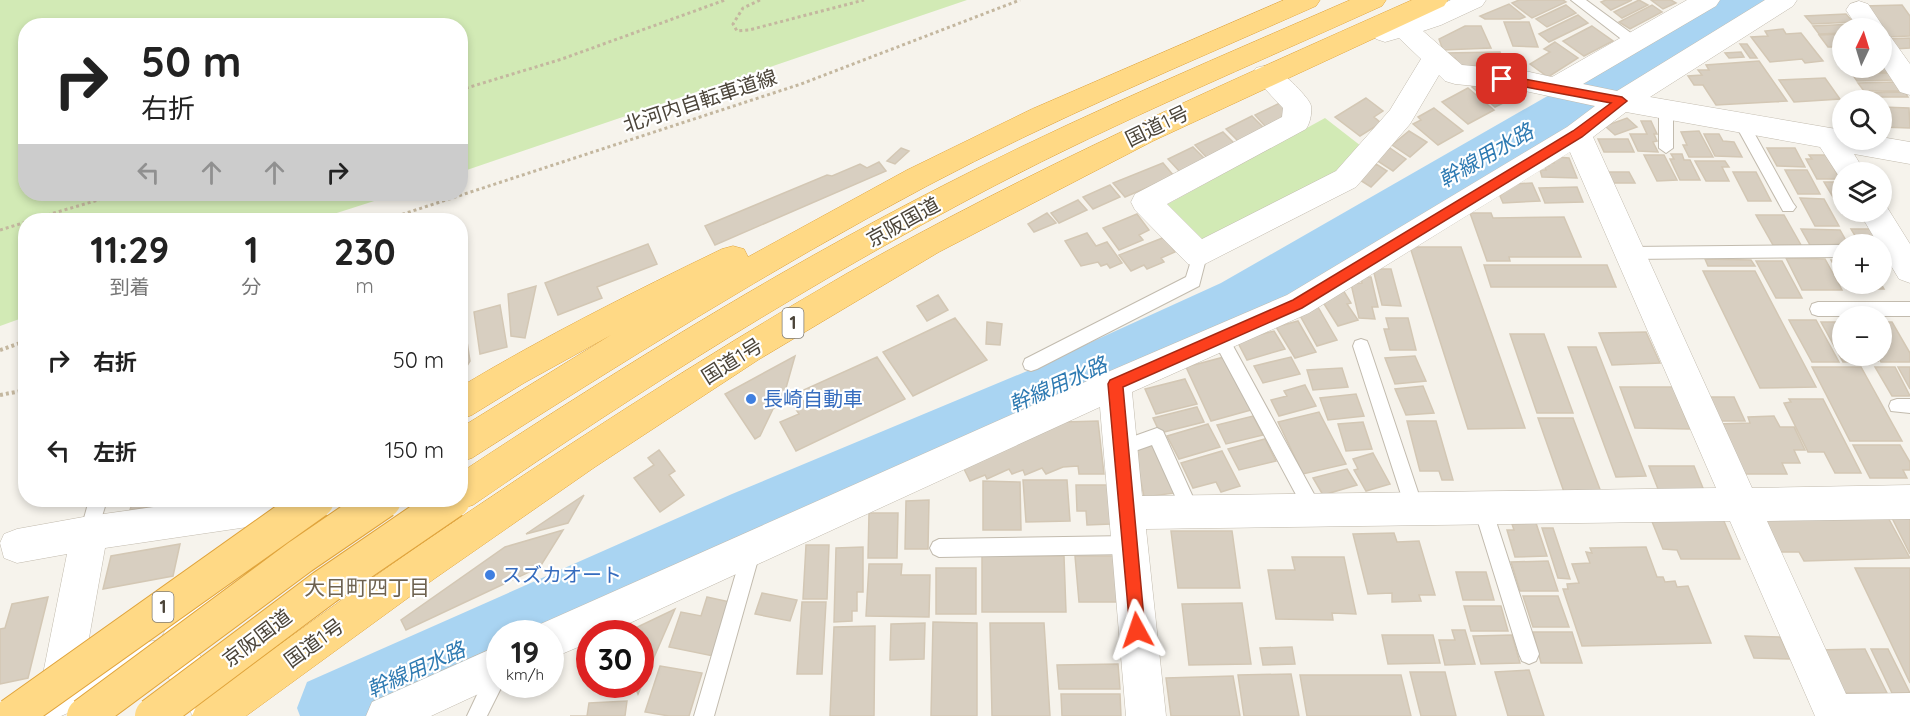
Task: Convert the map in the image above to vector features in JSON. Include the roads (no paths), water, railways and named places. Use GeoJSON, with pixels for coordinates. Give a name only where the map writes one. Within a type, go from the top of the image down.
{"type":"FeatureCollection","features":[{"type":"Feature","properties":{"kind":"highway","name":"京阪国道"},"geometry":{"type":"LineString","coordinates":[[468,442],[655,326],[782,252],[917,178],[1042,116],[1307,0]]}},
{"type":"Feature","properties":{"kind":"highway","name":"京阪国道"},"geometry":{"type":"LineString","coordinates":[[468,489],[668,359],[803,277],[937,203],[1063,139],[1373,0]]}},
{"type":"Feature","properties":{"kind":"highway","name":"国道1号"},"geometry":{"type":"LineString","coordinates":[[215,715],[423,565],[591,450],[821,306],[960,227],[1166,121],[1303,58],[1419,12]]}},
{"type":"Feature","properties":{"kind":"highway"},"geometry":{"type":"LineString","coordinates":[[468,400],[512,373],[717,264],[917,178]]}},
{"type":"Feature","properties":{"kind":"highway","name":"1"},"geometry":{"type":"LineString","coordinates":[[12,716],[306,507]]}},
{"type":"Feature","properties":{"kind":"highway","name":"京阪国道"},"geometry":{"type":"LineString","coordinates":[[72,706],[373,507]]}},
{"type":"Feature","properties":{"kind":"highway","name":"京阪国道"},"geometry":{"type":"LineString","coordinates":[[153,716],[325,587],[442,507]]}},
{"type":"Feature","properties":{"kind":"street"},"geometry":{"type":"LineString","coordinates":[[1419,12],[1432,19],[1473,0]]}},
{"type":"Feature","properties":{"kind":"street"},"geometry":{"type":"LineString","coordinates":[[1558,89],[1707,0]]}},
{"type":"Feature","properties":{"kind":"street"},"geometry":{"type":"LineString","coordinates":[[564,634],[1115,384],[1298,304],[1578,134],[1617,101],[1784,0]]}},
{"type":"Feature","properties":{"kind":"street"},"geometry":{"type":"LineString","coordinates":[[1419,12],[1436,57],[1455,74],[1525,81],[1617,101],[1910,153]]}},
{"type":"Feature","properties":{"kind":"street"},"geometry":{"type":"LineString","coordinates":[[1266,75],[1297,105],[1296,122],[1146,202],[1199,255],[1346,179],[1400,117],[1436,57]]}},
{"type":"Feature","properties":{"kind":"street"},"geometry":{"type":"LineString","coordinates":[[1892,59],[1910,86]]}},
{"type":"Feature","properties":{"kind":"street"},"geometry":{"type":"LineString","coordinates":[[1578,134],[1834,715],[1910,713]]}},
{"type":"Feature","properties":{"kind":"street"},"geometry":{"type":"LineString","coordinates":[[1830,140],[1844,162]]}},
{"type":"Feature","properties":{"kind":"street"},"geometry":{"type":"LineString","coordinates":[[1879,222],[1896,257]]}},
{"type":"Feature","properties":{"kind":"street"},"geometry":{"type":"LineString","coordinates":[[1115,384],[1146,716]]}},
{"type":"Feature","properties":{"kind":"street"},"geometry":{"type":"LineString","coordinates":[[1128,529],[1191,512],[1910,502]]}},
{"type":"Feature","properties":{"kind":"street"},"geometry":{"type":"LineString","coordinates":[[17,546],[93,516],[220,507]]}},
{"type":"Feature","properties":{"kind":"street"},"geometry":{"type":"LineString","coordinates":[[168,658],[192,618],[242,561],[261,507]]}},
{"type":"Feature","properties":{"kind":"street"},"geometry":{"type":"LineString","coordinates":[[72,706],[93,516]]}},
{"type":"Feature","properties":{"kind":"street"},"geometry":{"type":"LineString","coordinates":[[21,716],[72,706],[138,663],[168,658],[184,664],[215,715]]}},
{"type":"Feature","properties":{"kind":"street"},"geometry":{"type":"LineString","coordinates":[[386,716],[486,670]]}},
{"type":"Feature","properties":{"kind":"lane"},"geometry":{"type":"LineString","coordinates":[[1577,0],[1634,42]]}},
{"type":"Feature","properties":{"kind":"lane"},"geometry":{"type":"LineString","coordinates":[[1666,110],[1666,148]]}},
{"type":"Feature","properties":{"kind":"lane"},"geometry":{"type":"LineString","coordinates":[[1742,124],[1788,207]]}},
{"type":"Feature","properties":{"kind":"lane"},"geometry":{"type":"LineString","coordinates":[[1630,253],[1832,251]]}},
{"type":"Feature","properties":{"kind":"lane"},"geometry":{"type":"LineString","coordinates":[[1030,364],[1193,281],[1199,255]]}},
{"type":"Feature","properties":{"kind":"lane"},"geometry":{"type":"LineString","coordinates":[[1818,309],[1910,309]]}},
{"type":"Feature","properties":{"kind":"lane"},"geometry":{"type":"LineString","coordinates":[[1220,338],[1314,511]]}},
{"type":"Feature","properties":{"kind":"lane"},"geometry":{"type":"LineString","coordinates":[[1360,346],[1415,510]]}},
{"type":"Feature","properties":{"kind":"lane"},"geometry":{"type":"LineString","coordinates":[[1120,448],[1157,436],[1191,512]]}},
{"type":"Feature","properties":{"kind":"lane"},"geometry":{"type":"LineString","coordinates":[[1483,509],[1528,654]]}},
{"type":"Feature","properties":{"kind":"lane"},"geometry":{"type":"LineString","coordinates":[[939,548],[1128,529]]}},
{"type":"Feature","properties":{"kind":"lane"},"geometry":{"type":"LineString","coordinates":[[704,716],[753,549]]}},
{"type":"Feature","properties":{"kind":"lane"},"geometry":{"type":"LineString","coordinates":[[477,716],[486,698]]}},
{"type":"Feature","properties":{"kind":"waterway","name":"幹線用水路"},"geometry":{"type":"LineString","coordinates":[[333,708],[755,516],[1054,388],[1241,300],[1751,0]]}},
{"type":"Feature","properties":{"kind":"place","name":"長崎自動車"},"geometry":{"type":"Point","coordinates":[751,399]}},
{"type":"Feature","properties":{"kind":"place","name":"スズカオート"},"geometry":{"type":"Point","coordinates":[490,575]}},
{"type":"Feature","properties":{"kind":"district","name":"大日町四丁目"},"geometry":{"type":"Point","coordinates":[367,588]}}]}
